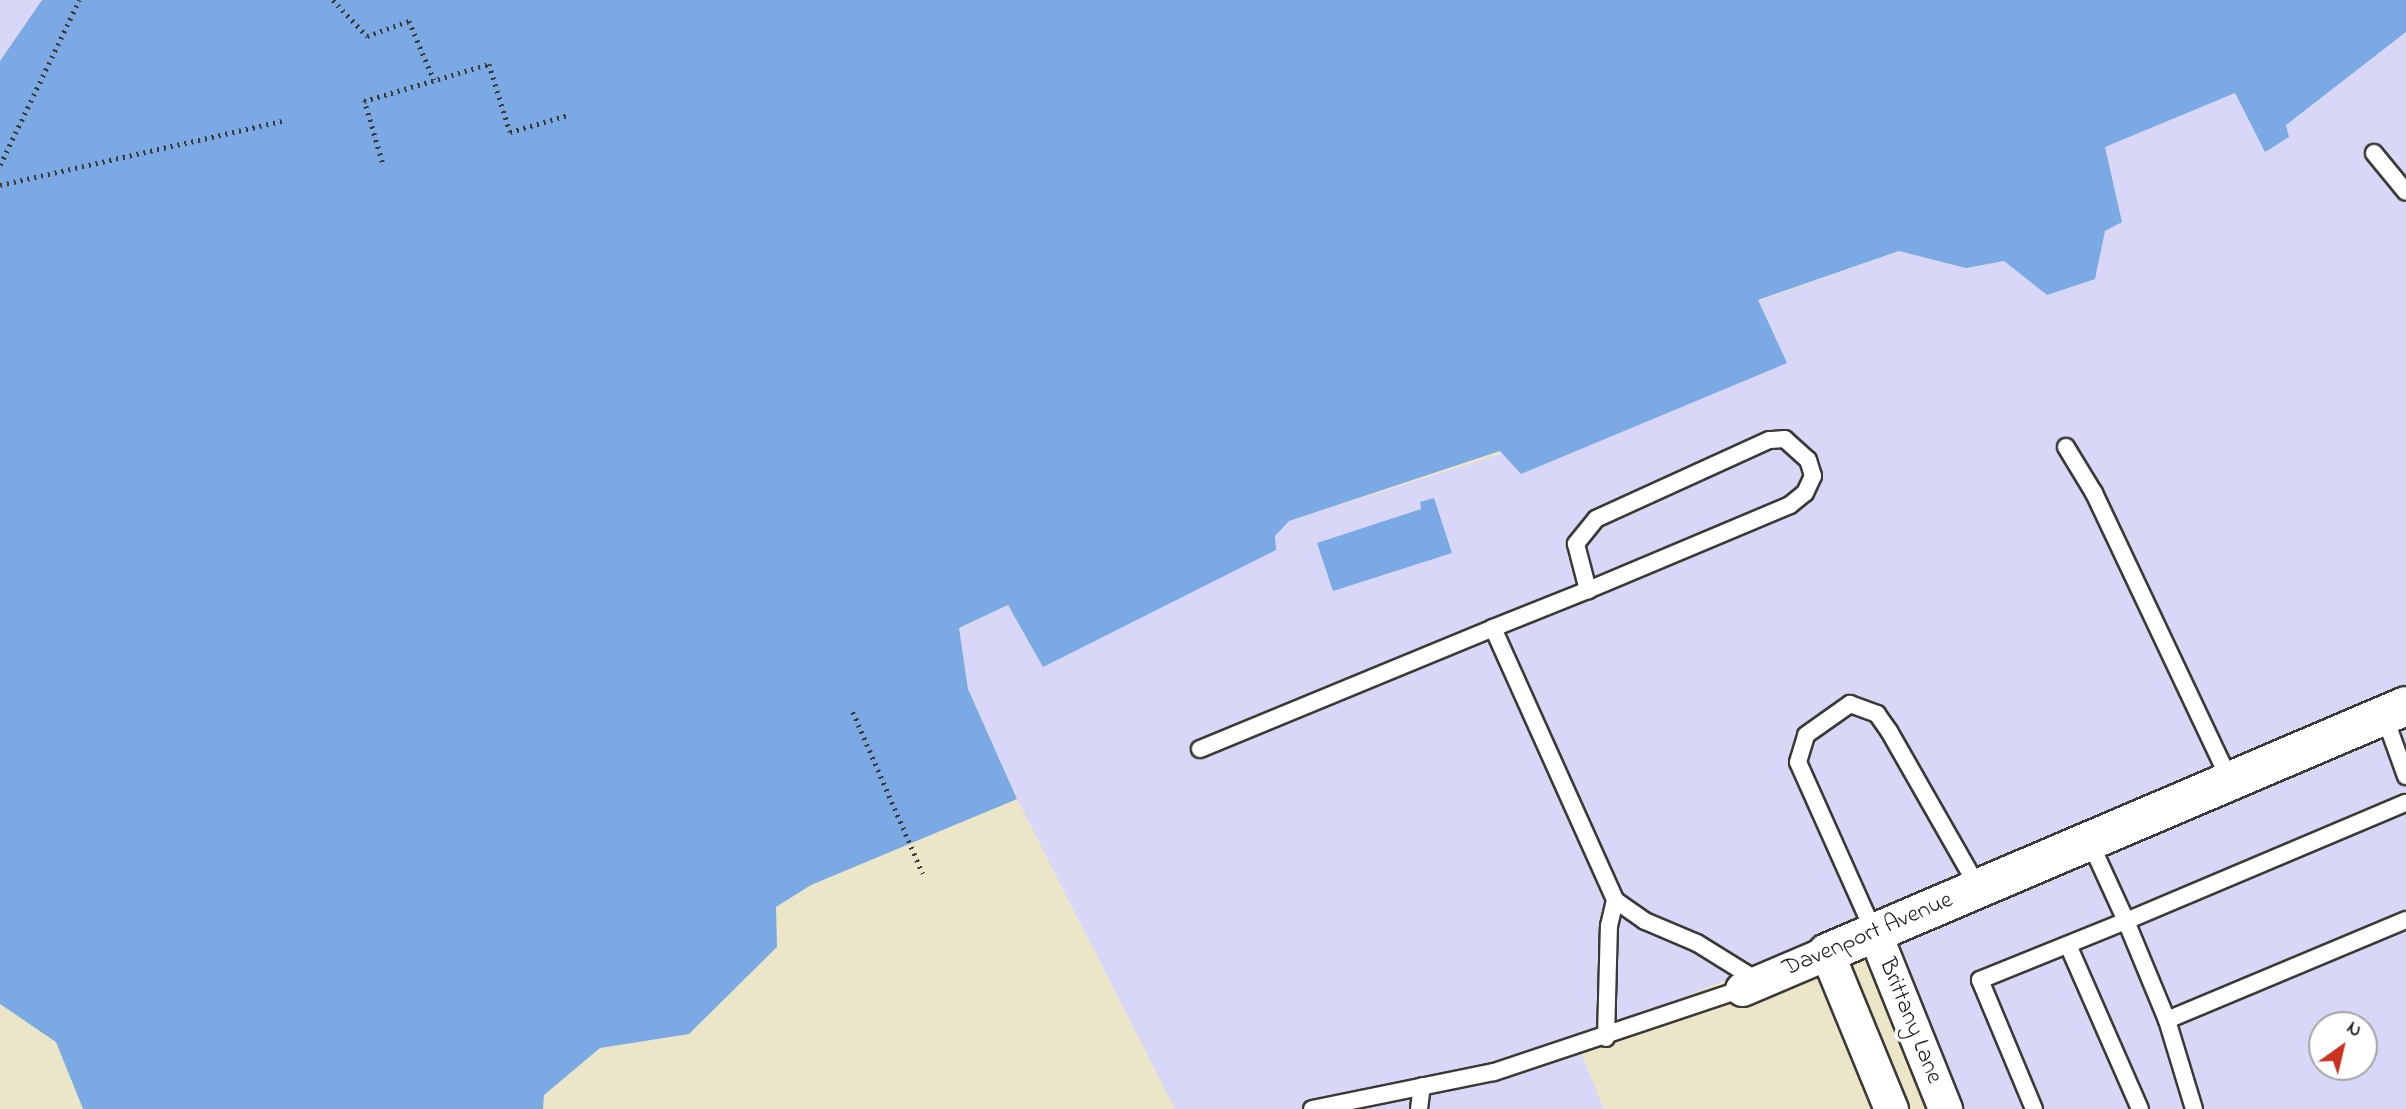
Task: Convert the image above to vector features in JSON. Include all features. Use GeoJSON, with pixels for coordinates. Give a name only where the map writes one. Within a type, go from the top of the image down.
{"type":"FeatureCollection","features":[{"type":"Feature","properties":{"kind":"street","name":"Davenport Avenue"},"geometry":{"type":"LineString","coordinates":[[1751,986],[2229,779],[2395,711]]}},
{"type":"Feature","properties":{"kind":"street","name":"Brittany Lane"},"geometry":{"type":"LineString","coordinates":[[1874,932],[1945,1109]]}},
{"type":"Feature","properties":{"kind":"street","name":"Brittany Lane"},"geometry":{"type":"LineString","coordinates":[[1827,953],[1891,1109]]}},
{"type":"Feature","properties":{"kind":"lane"},"geometry":{"type":"LineString","coordinates":[[2374,153],[2406,192]]}},
{"type":"Feature","properties":{"kind":"lane"},"geometry":{"type":"LineString","coordinates":[[1200,749],[1588,590],[1790,505],[1805,493],[1813,476],[1808,460],[1785,439],[1769,440],[1596,519],[1576,544],[1588,590]]}},
{"type":"Feature","properties":{"kind":"lane"},"geometry":{"type":"LineString","coordinates":[[2066,447],[2101,505],[2229,779]]}},
{"type":"Feature","properties":{"kind":"lane"},"geometry":{"type":"LineString","coordinates":[[1493,628],[1615,900],[1645,921],[1697,943],[1751,986]]}},
{"type":"Feature","properties":{"kind":"lane"},"geometry":{"type":"LineString","coordinates":[[1874,932],[1798,762],[1806,735],[1850,704],[1877,715],[1889,731],[1978,887]]}},
{"type":"Feature","properties":{"kind":"lane"},"geometry":{"type":"LineString","coordinates":[[2395,711],[2406,776]]}},
{"type":"Feature","properties":{"kind":"lane"},"geometry":{"type":"LineString","coordinates":[[2035,1109],[1980,980],[2406,803]]}},
{"type":"Feature","properties":{"kind":"lane"},"geometry":{"type":"LineString","coordinates":[[2089,840],[2167,1020],[2194,1109]]}},
{"type":"Feature","properties":{"kind":"lane"},"geometry":{"type":"LineString","coordinates":[[1606,1038],[1609,926],[1615,900]]}},
{"type":"Feature","properties":{"kind":"lane"},"geometry":{"type":"LineString","coordinates":[[2167,1020],[2406,920]]}},
{"type":"Feature","properties":{"kind":"lane"},"geometry":{"type":"LineString","coordinates":[[2068,945],[2140,1109]]}},
{"type":"Feature","properties":{"kind":"lane","name":"Davenport Avenue"},"geometry":{"type":"LineString","coordinates":[[1312,1109],[1493,1072],[1606,1038],[1751,986]]}},
{"type":"Feature","properties":{"kind":"lane"},"geometry":{"type":"LineString","coordinates":[[1419,1109],[1422,1086]]}},
{"type":"Feature","properties":{"kind":"path"},"geometry":{"type":"LineString","coordinates":[[0,165],[79,0]]}},
{"type":"Feature","properties":{"kind":"path"},"geometry":{"type":"LineString","coordinates":[[333,0],[367,36],[409,21],[434,80]]}},
{"type":"Feature","properties":{"kind":"path"},"geometry":{"type":"LineString","coordinates":[[382,162],[364,101],[489,64],[510,132],[568,115]]}},
{"type":"Feature","properties":{"kind":"path"},"geometry":{"type":"LineString","coordinates":[[0,185],[282,121]]}},
{"type":"Feature","properties":{"kind":"path"},"geometry":{"type":"LineString","coordinates":[[853,712],[923,874]]}},
{"type":"Feature","properties":{"kind":"shaded area"},"geometry":{"type":"Polygon","coordinates":[[[0,0],[42,0],[0,61],[0,0]]]}},
{"type":"Feature","properties":{"kind":"shaded area"},"geometry":{"type":"Polygon","coordinates":[[[2406,32],[2406,1109],[1965,1109],[1888,914],[1576,1041],[1604,1109],[1175,1109],[1017,799],[968,689],[959,629],[1008,605],[1043,667],[1275,536],[1289,521],[1786,363],[1758,301],[1899,251],[1966,268],[2004,261],[2047,295],[2105,231],[2122,222],[2105,147],[2235,93],[2265,152],[2285,125],[2406,32]]]}},
{"type":"Feature","properties":{"kind":"water"},"geometry":{"type":"Polygon","coordinates":[[[42,0],[2406,0],[2406,32],[2286,125],[2289,137],[2265,152],[2235,93],[2105,147],[2122,222],[2105,231],[2095,279],[2047,295],[2004,261],[1966,268],[1899,251],[1758,300],[1787,363],[1521,474],[1500,451],[1289,521],[1275,536],[1276,550],[1043,667],[1008,605],[959,628],[968,689],[1017,799],[811,885],[776,907],[777,947],[689,1034],[600,1048],[544,1095],[543,1109],[83,1109],[56,1042],[0,1004],[0,61],[42,0]]]}},
{"type":"Feature","properties":{"kind":"water"},"geometry":{"type":"Polygon","coordinates":[[[1434,498],[1452,553],[1333,591],[1317,543],[1421,509],[1420,502],[1434,498]]]}}]}
